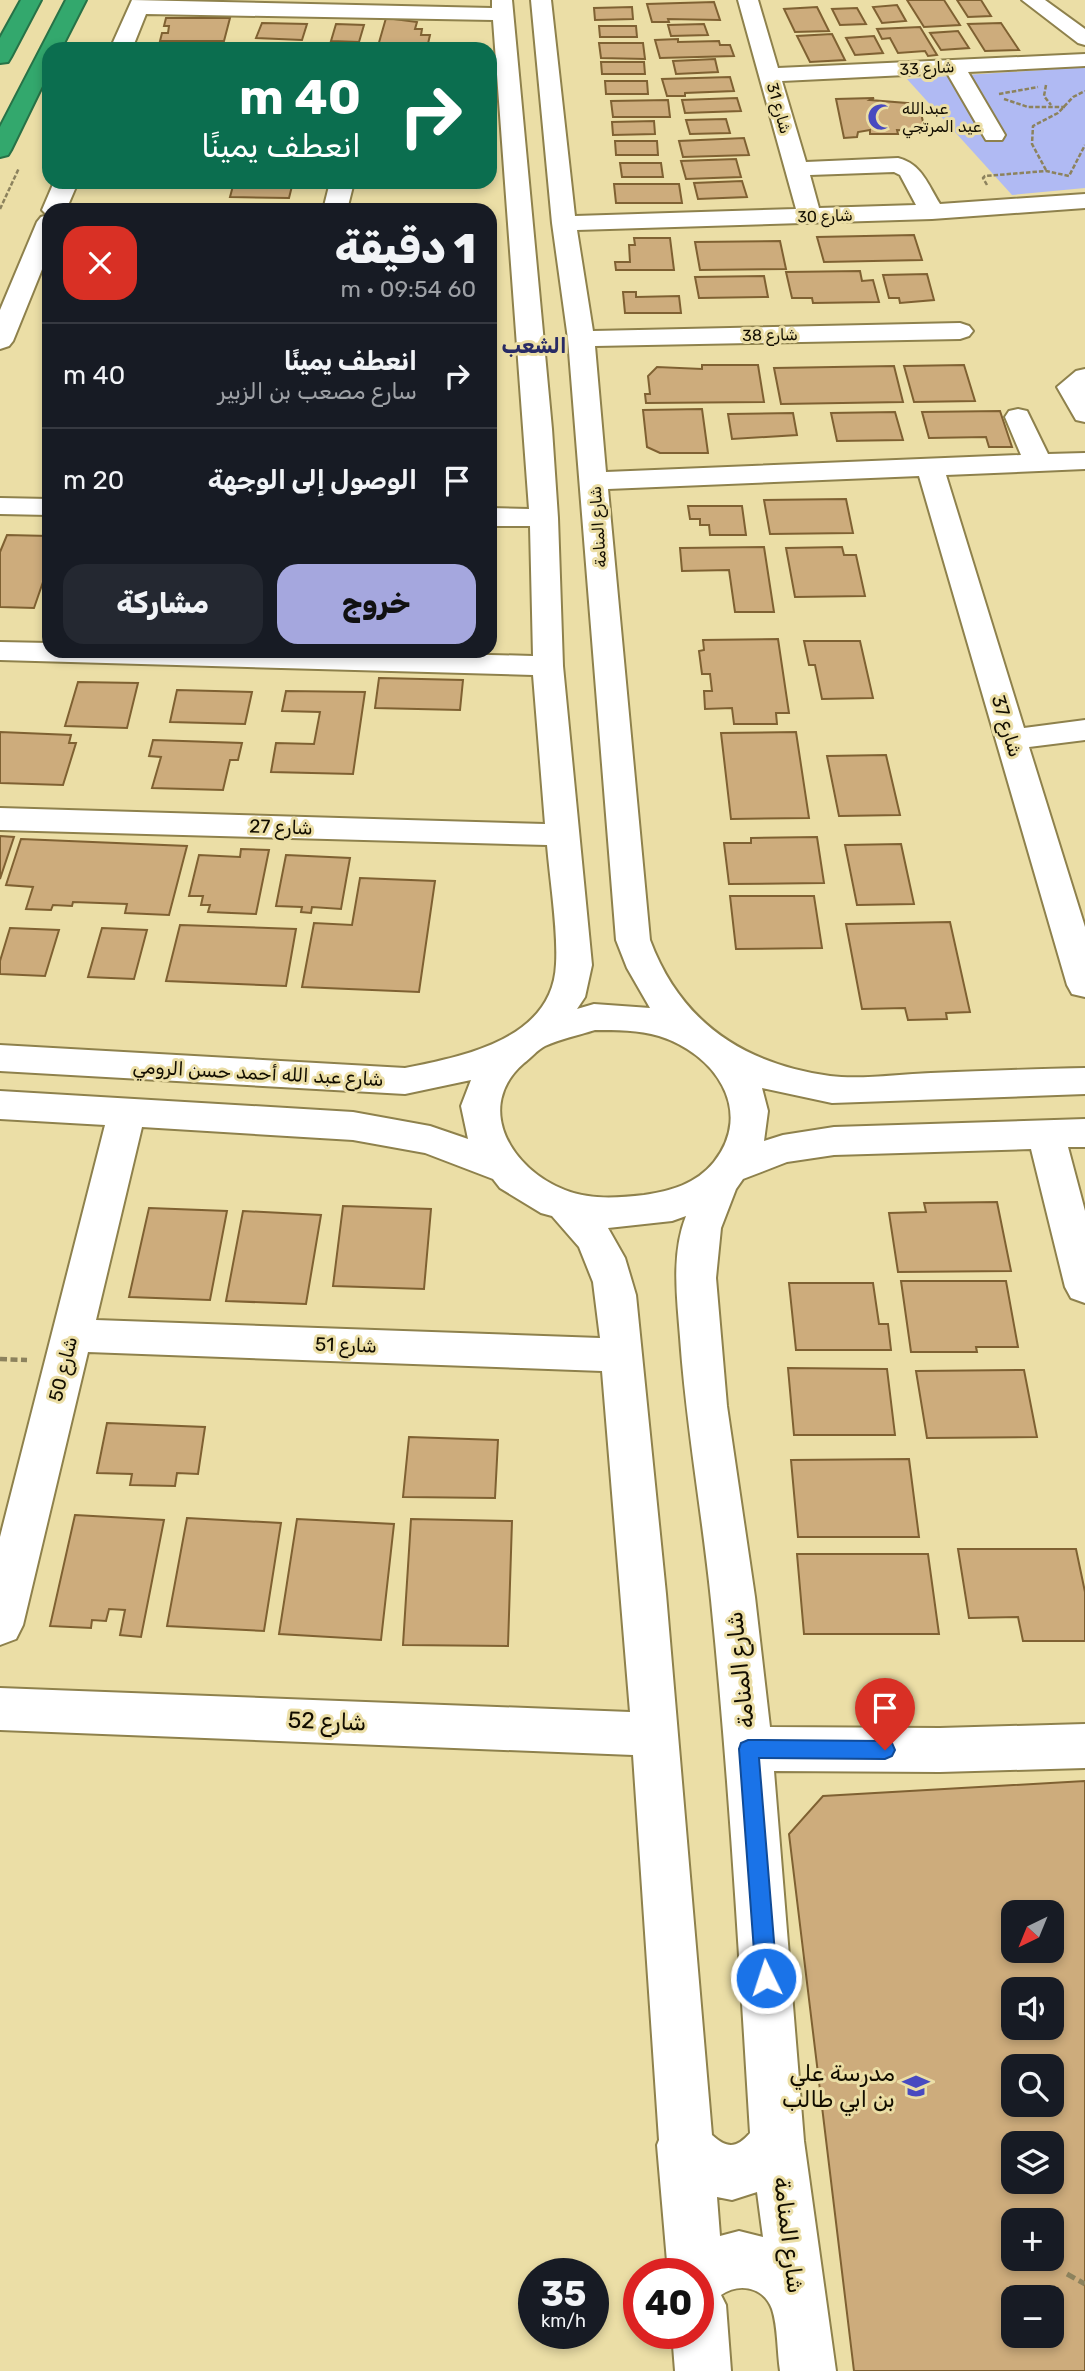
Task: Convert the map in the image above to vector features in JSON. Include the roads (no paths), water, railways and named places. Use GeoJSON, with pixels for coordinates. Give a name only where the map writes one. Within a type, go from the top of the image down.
{"type":"FeatureCollection","features":[{"type":"Feature","properties":{"kind":"highway"},"geometry":{"type":"LineString","coordinates":[[0,57],[31,0]]}},
{"type":"Feature","properties":{"kind":"highway"},"geometry":{"type":"LineString","coordinates":[[53,42],[76,0]]}},
{"type":"Feature","properties":{"kind":"highway"},"geometry":{"type":"LineString","coordinates":[[0,150],[42,64]]}},
{"type":"Feature","properties":{"kind":"street","name":"شارع المنامة"},"geometry":{"type":"LineString","coordinates":[[541,0],[595,481],[610,694],[632,940],[641,966],[658,996],[705,1044]]}},
{"type":"Feature","properties":{"kind":"street","name":"شارع 31"},"geometry":{"type":"LineString","coordinates":[[748,0],[810,216]]}},
{"type":"Feature","properties":{"kind":"street"},"geometry":{"type":"LineString","coordinates":[[1032,0],[1085,39]]}},
{"type":"Feature","properties":{"kind":"street"},"geometry":{"type":"LineString","coordinates":[[124,42],[141,4],[503,7],[500,89],[514,136],[544,518],[548,666],[574,965],[570,987],[556,1015],[545,1029]]}},
{"type":"Feature","properties":{"kind":"street","name":"شارع 33"},"geometry":{"type":"LineString","coordinates":[[770,75],[1085,60]]}},
{"type":"Feature","properties":{"kind":"street"},"geometry":{"type":"LineString","coordinates":[[954,67],[994,135]]}},
{"type":"Feature","properties":{"kind":"street"},"geometry":{"type":"LineString","coordinates":[[514,136],[518,141],[534,144],[550,141],[557,150],[516,165]]}},
{"type":"Feature","properties":{"kind":"street"},"geometry":{"type":"LineString","coordinates":[[797,169],[898,165],[909,171],[932,212]]}},
{"type":"Feature","properties":{"kind":"street","name":"شارع 30"},"geometry":{"type":"LineString","coordinates":[[564,223],[932,212],[1085,201]]}},
{"type":"Feature","properties":{"kind":"street"},"geometry":{"type":"LineString","coordinates":[[0,341],[42,239]]}},
{"type":"Feature","properties":{"kind":"street","name":"شارع 38"},"geometry":{"type":"LineString","coordinates":[[581,339],[960,331]]}},
{"type":"Feature","properties":{"kind":"street"},"geometry":{"type":"LineString","coordinates":[[1085,377],[1070,387],[1085,414]]}},
{"type":"Feature","properties":{"kind":"street"},"geometry":{"type":"LineString","coordinates":[[534,386],[549,394],[570,393],[584,386]]}},
{"type":"Feature","properties":{"kind":"street"},"geometry":{"type":"LineString","coordinates":[[1018,417],[1038,463]]}},
{"type":"Feature","properties":{"kind":"street"},"geometry":{"type":"LineString","coordinates":[[538,429],[555,422],[576,423],[590,432]]}},
{"type":"Feature","properties":{"kind":"street"},"geometry":{"type":"LineString","coordinates":[[595,481],[1085,461]]}},
{"type":"Feature","properties":{"kind":"street","name":"شارع 37"},"geometry":{"type":"LineString","coordinates":[[930,468],[1085,985]]}},
{"type":"Feature","properties":{"kind":"street"},"geometry":{"type":"LineString","coordinates":[[0,506],[42,507]]}},
{"type":"Feature","properties":{"kind":"street"},"geometry":{"type":"LineString","coordinates":[[497,517],[544,518]]}},
{"type":"Feature","properties":{"kind":"street"},"geometry":{"type":"LineString","coordinates":[[0,651],[42,652]]}},
{"type":"Feature","properties":{"kind":"street"},"geometry":{"type":"LineString","coordinates":[[256,658],[548,666]]}},
{"type":"Feature","properties":{"kind":"street"},"geometry":{"type":"LineString","coordinates":[[1011,739],[1085,730]]}},
{"type":"Feature","properties":{"kind":"street","name":"شارع 27"},"geometry":{"type":"LineString","coordinates":[[0,819],[563,835]]}},
{"type":"Feature","properties":{"kind":"street"},"geometry":{"type":"LineString","coordinates":[[572,935],[578,942],[598,948],[611,949],[632,940]]}},
{"type":"Feature","properties":{"kind":"street"},"geometry":{"type":"LineString","coordinates":[[500,1167],[488,1147],[481,1126],[480,1106],[491,1076],[512,1050],[545,1029],[594,1017],[620,1017],[658,1023],[767,1076],[832,1090],[1085,1081]]}},
{"type":"Feature","properties":{"kind":"street"},"geometry":{"type":"LineString","coordinates":[[705,1044],[733,1069],[744,1087],[750,1108],[747,1139],[726,1175]]}},
{"type":"Feature","properties":{"kind":"street","name":"شارع عبد الله أحمد حسن الرومي"},"geometry":{"type":"LineString","coordinates":[[0,1058],[371,1080],[423,1079],[464,1069],[512,1050]]}},
{"type":"Feature","properties":{"kind":"street"},"geometry":{"type":"LineString","coordinates":[[353,1126],[374,1121],[387,1108],[386,1091],[371,1080]]}},
{"type":"Feature","properties":{"kind":"street"},"geometry":{"type":"LineString","coordinates":[[886,1090],[872,1098],[868,1112],[876,1128],[894,1139]]}},
{"type":"Feature","properties":{"kind":"street"},"geometry":{"type":"LineString","coordinates":[[0,1105],[353,1126],[430,1140],[500,1167],[529,1190],[566,1207],[604,1214],[652,1212],[679,1205],[763,1155],[806,1144],[1085,1133]]}},
{"type":"Feature","properties":{"kind":"street","name":"شارع 50"},"geometry":{"type":"LineString","coordinates":[[0,1625],[10,1542],[71,1335],[127,1113]]}},
{"type":"Feature","properties":{"kind":"street"},"geometry":{"type":"LineString","coordinates":[[1046,1135],[1085,1287]]}},
{"type":"Feature","properties":{"kind":"street","name":"شارع المنامة"},"geometry":{"type":"LineString","coordinates":[[726,1175],[701,1228],[696,1278],[706,1406],[733,1597],[755,1815],[777,2141],[808,2371]]}},
{"type":"Feature","properties":{"kind":"street"},"geometry":{"type":"LineString","coordinates":[[566,1207],[582,1222],[606,1256],[616,1295],[654,1734],[695,2258]]}},
{"type":"Feature","properties":{"kind":"street","name":"شارع 51"},"geometry":{"type":"LineString","coordinates":[[71,1335],[621,1355]]}},
{"type":"Feature","properties":{"kind":"street","name":"شارع 52"},"geometry":{"type":"LineString","coordinates":[[0,1709],[654,1734]]}},
{"type":"Feature","properties":{"kind":"street"},"geometry":{"type":"LineString","coordinates":[[748,1749],[940,1750],[1085,1746]]}},
{"type":"Feature","properties":{"kind":"street"},"geometry":{"type":"LineString","coordinates":[[684,2145],[697,2160],[714,2171],[733,2174],[752,2169],[767,2158],[777,2141]]}},
{"type":"Feature","properties":{"kind":"street"},"geometry":{"type":"LineString","coordinates":[[714,2264],[737,2258],[760,2262],[781,2275],[797,2295]]}},
{"type":"Feature","properties":{"kind":"street"},"geometry":{"type":"LineString","coordinates":[[702,2349],[704,2371]]}},
{"type":"Feature","properties":{"kind":"place","name":"عبدالله عيد المرتجي"},"geometry":{"type":"Point","coordinates":[881,117]}},
{"type":"Feature","properties":{"kind":"place","name":"مدرسة علي بن ابي طالب"},"geometry":{"type":"Point","coordinates":[916,2086]}},
{"type":"Feature","properties":{"kind":"district","name":"الشعب"},"geometry":{"type":"Point","coordinates":[534,345]}}]}
